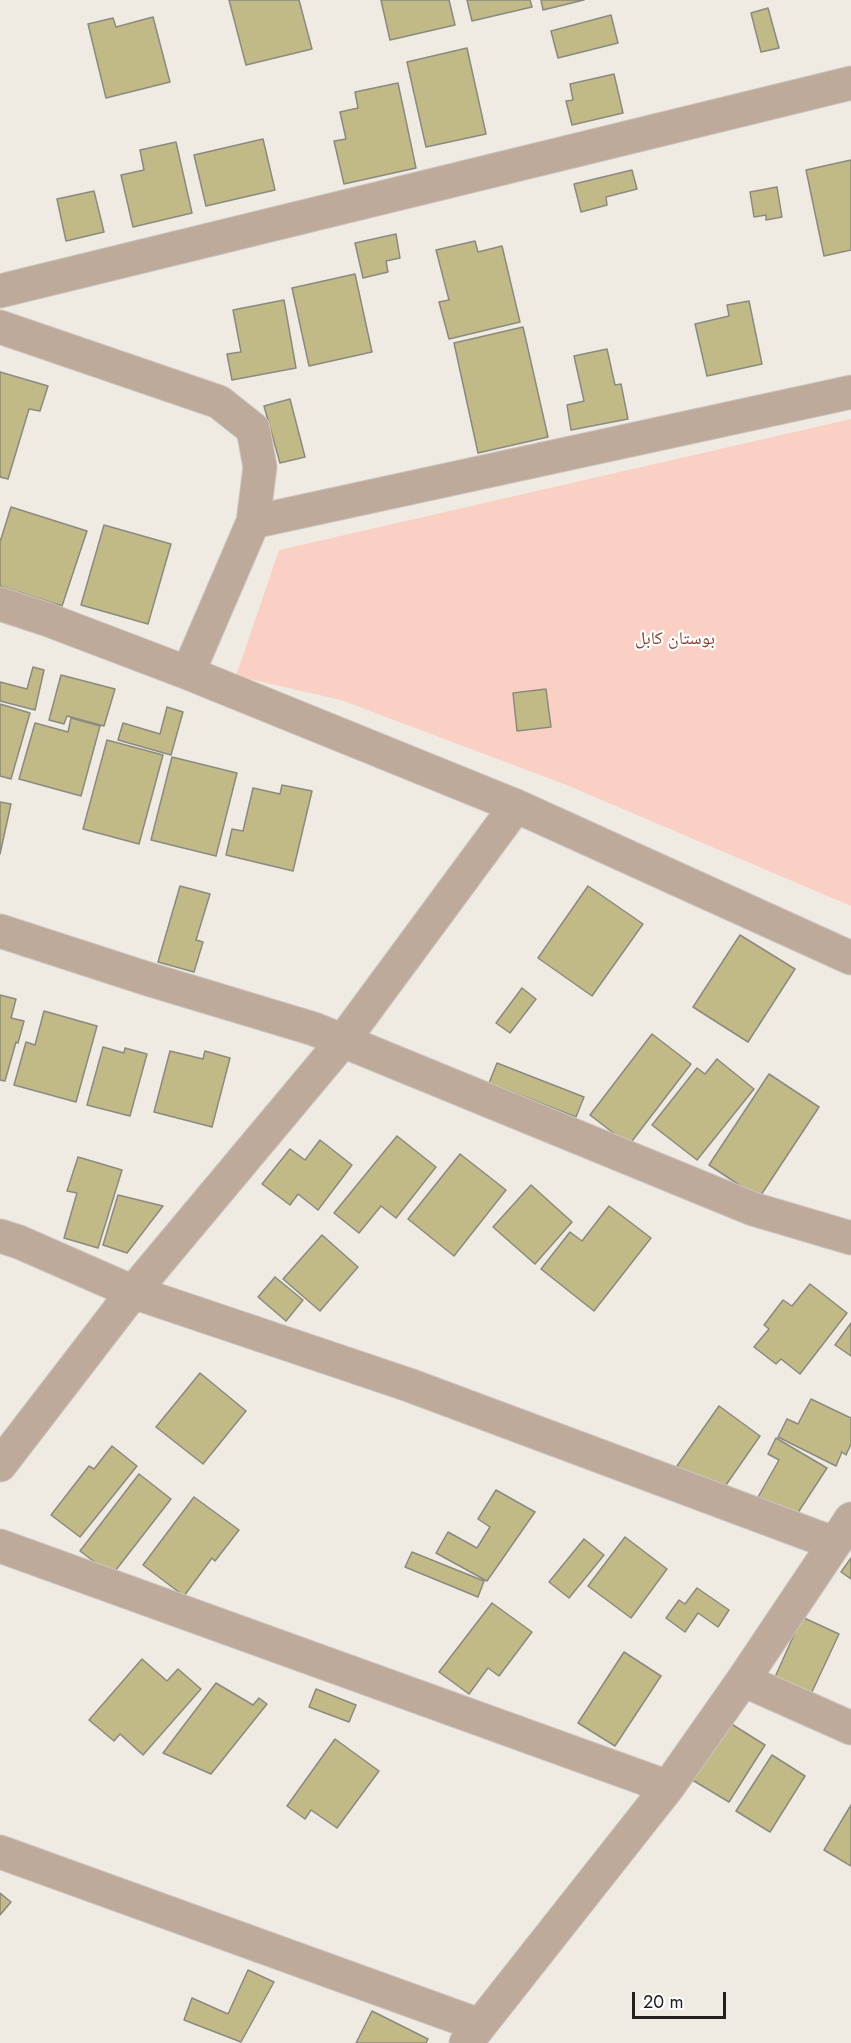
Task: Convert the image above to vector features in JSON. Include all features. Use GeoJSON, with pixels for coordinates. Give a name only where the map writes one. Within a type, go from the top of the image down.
{"type":"FeatureCollection","features":[{"type":"Feature","properties":{"kind":"street"},"geometry":{"type":"LineString","coordinates":[[0,291],[851,83]]}},
{"type":"Feature","properties":{"kind":"street"},"geometry":{"type":"LineString","coordinates":[[0,327],[219,402],[253,429],[260,467],[253,522],[188,673]]}},
{"type":"Feature","properties":{"kind":"street"},"geometry":{"type":"LineString","coordinates":[[253,522],[851,392]]}},
{"type":"Feature","properties":{"kind":"street"},"geometry":{"type":"LineString","coordinates":[[0,604],[188,673],[516,806],[851,958]]}},
{"type":"Feature","properties":{"kind":"street"},"geometry":{"type":"LineString","coordinates":[[0,1465],[133,1292],[342,1042],[516,806]]}},
{"type":"Feature","properties":{"kind":"street"},"geometry":{"type":"LineString","coordinates":[[0,931],[314,1029],[753,1209],[851,1238]]}},
{"type":"Feature","properties":{"kind":"street"},"geometry":{"type":"LineString","coordinates":[[0,1236],[19,1242],[133,1292],[842,1531],[743,1680],[668,1787],[473,2034],[0,1852]]}},
{"type":"Feature","properties":{"kind":"street"},"geometry":{"type":"LineString","coordinates":[[0,1546],[668,1787]]}},
{"type":"Feature","properties":{"kind":"street"},"geometry":{"type":"LineString","coordinates":[[743,1680],[851,1728]]}},
{"type":"Feature","properties":{"kind":"green space","name":"بوستان کابل"},"geometry":{"type":"Polygon","coordinates":[[[851,419],[851,906],[564,784],[341,700],[236,676],[279,550],[851,419]]]}},
{"type":"Feature","properties":{"kind":"building"},"geometry":{"type":"Polygon","coordinates":[[[229,0],[299,0],[312,49],[246,65],[229,0]]]}},
{"type":"Feature","properties":{"kind":"building"},"geometry":{"type":"Polygon","coordinates":[[[381,0],[449,0],[455,25],[390,40],[381,0]]]}},
{"type":"Feature","properties":{"kind":"building"},"geometry":{"type":"Polygon","coordinates":[[[467,0],[530,0],[532,7],[472,21],[467,0]]]}},
{"type":"Feature","properties":{"kind":"building"},"geometry":{"type":"Polygon","coordinates":[[[541,0],[584,0],[543,10],[541,0]]]}},
{"type":"Feature","properties":{"kind":"building"},"geometry":{"type":"Polygon","coordinates":[[[768,8],[779,48],[761,52],[751,13],[768,8]]]}},
{"type":"Feature","properties":{"kind":"building"},"geometry":{"type":"Polygon","coordinates":[[[611,15],[618,43],[558,58],[551,31],[611,15]]]}},
{"type":"Feature","properties":{"kind":"building"},"geometry":{"type":"Polygon","coordinates":[[[153,17],[170,82],[106,98],[88,24],[113,18],[116,27],[153,17]]]}},
{"type":"Feature","properties":{"kind":"building"},"geometry":{"type":"Polygon","coordinates":[[[467,48],[486,134],[426,147],[407,62],[467,48]]]}},
{"type":"Feature","properties":{"kind":"building"},"geometry":{"type":"Polygon","coordinates":[[[614,74],[623,113],[572,125],[566,101],[573,100],[570,84],[614,74]]]}},
{"type":"Feature","properties":{"kind":"building"},"geometry":{"type":"Polygon","coordinates":[[[398,83],[416,168],[344,184],[334,141],[346,139],[340,112],[358,108],[355,92],[398,83]]]}},
{"type":"Feature","properties":{"kind":"building"},"geometry":{"type":"Polygon","coordinates":[[[263,139],[275,190],[206,206],[194,155],[263,139]]]}},
{"type":"Feature","properties":{"kind":"building"},"geometry":{"type":"Polygon","coordinates":[[[176,142],[192,213],[133,227],[121,175],[144,170],[140,150],[176,142]]]}},
{"type":"Feature","properties":{"kind":"building"},"geometry":{"type":"Polygon","coordinates":[[[851,160],[851,250],[824,256],[806,170],[851,160]]]}},
{"type":"Feature","properties":{"kind":"building"},"geometry":{"type":"Polygon","coordinates":[[[632,170],[637,189],[606,197],[607,205],[581,212],[574,184],[632,170]]]}},
{"type":"Feature","properties":{"kind":"building"},"geometry":{"type":"Polygon","coordinates":[[[777,187],[782,217],[766,220],[766,215],[754,217],[750,192],[777,187]]]}},
{"type":"Feature","properties":{"kind":"building"},"geometry":{"type":"Polygon","coordinates":[[[94,191],[104,232],[66,241],[57,199],[94,191]]]}},
{"type":"Feature","properties":{"kind":"building"},"geometry":{"type":"Polygon","coordinates":[[[396,234],[400,258],[386,261],[388,272],[363,278],[355,243],[396,234]]]}},
{"type":"Feature","properties":{"kind":"building"},"geometry":{"type":"Polygon","coordinates":[[[475,241],[478,252],[502,246],[520,322],[449,339],[439,302],[449,300],[436,250],[475,241]]]}},
{"type":"Feature","properties":{"kind":"building"},"geometry":{"type":"Polygon","coordinates":[[[355,274],[372,352],[309,366],[292,288],[355,274]]]}},
{"type":"Feature","properties":{"kind":"building"},"geometry":{"type":"Polygon","coordinates":[[[284,300],[296,368],[232,380],[227,354],[241,352],[233,310],[284,300]]]}},
{"type":"Feature","properties":{"kind":"building"},"geometry":{"type":"Polygon","coordinates":[[[749,301],[762,364],[707,376],[695,324],[729,316],[727,305],[749,301]]]}},
{"type":"Feature","properties":{"kind":"building"},"geometry":{"type":"Polygon","coordinates":[[[523,327],[548,437],[478,453],[454,343],[523,327]]]}},
{"type":"Feature","properties":{"kind":"building"},"geometry":{"type":"Polygon","coordinates":[[[607,349],[615,385],[621,384],[628,419],[571,430],[567,405],[584,401],[574,356],[607,349]]]}},
{"type":"Feature","properties":{"kind":"building"},"geometry":{"type":"Polygon","coordinates":[[[0,372],[48,386],[40,411],[29,409],[8,479],[0,477],[0,372]]]}},
{"type":"Feature","properties":{"kind":"building"},"geometry":{"type":"Polygon","coordinates":[[[290,399],[305,457],[280,463],[264,406],[290,399]]]}},
{"type":"Feature","properties":{"kind":"building"},"geometry":{"type":"Polygon","coordinates":[[[11,507],[87,531],[62,606],[0,586],[0,542],[11,507]]]}},
{"type":"Feature","properties":{"kind":"building"},"geometry":{"type":"Polygon","coordinates":[[[104,525],[171,544],[148,624],[81,605],[104,525]]]}},
{"type":"Feature","properties":{"kind":"building"},"geometry":{"type":"Polygon","coordinates":[[[33,667],[44,670],[35,710],[0,701],[0,682],[27,689],[33,667]]]}},
{"type":"Feature","properties":{"kind":"building"},"geometry":{"type":"Polygon","coordinates":[[[61,675],[115,689],[104,726],[67,716],[64,724],[49,720],[61,675]]]}},
{"type":"Feature","properties":{"kind":"building"},"geometry":{"type":"Polygon","coordinates":[[[546,689],[551,727],[517,731],[513,693],[546,689]]]}},
{"type":"Feature","properties":{"kind":"building"},"geometry":{"type":"Polygon","coordinates":[[[0,704],[30,713],[11,779],[0,776],[0,704]]]}},
{"type":"Feature","properties":{"kind":"building"},"geometry":{"type":"Polygon","coordinates":[[[167,707],[183,712],[171,755],[118,740],[123,723],[160,734],[167,707]]]}},
{"type":"Feature","properties":{"kind":"building"},"geometry":{"type":"Polygon","coordinates":[[[71,718],[100,726],[81,796],[19,779],[35,723],[68,732],[71,718]]]}},
{"type":"Feature","properties":{"kind":"building"},"geometry":{"type":"Polygon","coordinates":[[[107,740],[163,755],[139,844],[83,829],[107,740]]]}},
{"type":"Feature","properties":{"kind":"building"},"geometry":{"type":"Polygon","coordinates":[[[172,757],[237,773],[216,856],[151,840],[172,757]]]}},
{"type":"Feature","properties":{"kind":"building"},"geometry":{"type":"Polygon","coordinates":[[[282,785],[312,791],[293,871],[226,855],[232,829],[243,831],[253,788],[280,794],[282,785]]]}},
{"type":"Feature","properties":{"kind":"building"},"geometry":{"type":"Polygon","coordinates":[[[0,802],[11,804],[0,854],[0,802]]]}},
{"type":"Feature","properties":{"kind":"building"},"geometry":{"type":"Polygon","coordinates":[[[180,886],[210,894],[196,940],[203,942],[194,972],[158,962],[180,886]]]}},
{"type":"Feature","properties":{"kind":"building"},"geometry":{"type":"Polygon","coordinates":[[[588,886],[643,924],[592,996],[538,958],[588,886]]]}},
{"type":"Feature","properties":{"kind":"building"},"geometry":{"type":"Polygon","coordinates":[[[740,935],[795,969],[748,1042],[693,1007],[740,935]]]}},
{"type":"Feature","properties":{"kind":"building"},"geometry":{"type":"Polygon","coordinates":[[[522,988],[536,999],[510,1033],[496,1023],[522,988]]]}},
{"type":"Feature","properties":{"kind":"building"},"geometry":{"type":"Polygon","coordinates":[[[0,995],[16,999],[11,1018],[24,1021],[5,1081],[0,1080],[0,995]]]}},
{"type":"Feature","properties":{"kind":"building"},"geometry":{"type":"Polygon","coordinates":[[[44,1011],[97,1026],[76,1102],[14,1085],[26,1042],[35,1045],[44,1011]]]}},
{"type":"Feature","properties":{"kind":"building"},"geometry":{"type":"Polygon","coordinates":[[[652,1034],[691,1064],[629,1145],[590,1115],[652,1034]]]}},
{"type":"Feature","properties":{"kind":"building"},"geometry":{"type":"Polygon","coordinates":[[[103,1047],[124,1053],[125,1048],[147,1054],[130,1116],[87,1105],[103,1047]]]}},
{"type":"Feature","properties":{"kind":"building"},"geometry":{"type":"Polygon","coordinates":[[[170,1051],[203,1059],[205,1051],[230,1058],[212,1127],[154,1112],[170,1051]]]}},
{"type":"Feature","properties":{"kind":"building"},"geometry":{"type":"Polygon","coordinates":[[[717,1059],[754,1089],[697,1160],[652,1125],[697,1068],[705,1074],[717,1059]]]}},
{"type":"Feature","properties":{"kind":"building"},"geometry":{"type":"Polygon","coordinates":[[[497,1063],[584,1097],[576,1117],[489,1083],[497,1063]]]}},
{"type":"Feature","properties":{"kind":"building"},"geometry":{"type":"Polygon","coordinates":[[[769,1074],[819,1107],[759,1198],[709,1165],[769,1074]]]}},
{"type":"Feature","properties":{"kind":"building"},"geometry":{"type":"Polygon","coordinates":[[[397,1136],[436,1167],[396,1218],[381,1206],[359,1233],[334,1213],[397,1136]]]}},
{"type":"Feature","properties":{"kind":"building"},"geometry":{"type":"Polygon","coordinates":[[[320,1140],[352,1165],[318,1210],[298,1194],[290,1205],[262,1184],[290,1149],[305,1160],[320,1140]]]}},
{"type":"Feature","properties":{"kind":"building"},"geometry":{"type":"Polygon","coordinates":[[[460,1154],[506,1190],[454,1256],[408,1219],[460,1154]]]}},
{"type":"Feature","properties":{"kind":"building"},"geometry":{"type":"Polygon","coordinates":[[[78,1157],[122,1170],[98,1248],[64,1238],[77,1193],[67,1191],[78,1157]]]}},
{"type":"Feature","properties":{"kind":"building"},"geometry":{"type":"Polygon","coordinates":[[[531,1185],[572,1222],[535,1264],[493,1227],[531,1185]]]}},
{"type":"Feature","properties":{"kind":"building"},"geometry":{"type":"Polygon","coordinates":[[[118,1195],[163,1206],[127,1253],[103,1245],[118,1195]]]}},
{"type":"Feature","properties":{"kind":"building"},"geometry":{"type":"Polygon","coordinates":[[[609,1206],[651,1238],[594,1311],[541,1269],[570,1232],[582,1241],[609,1206]]]}},
{"type":"Feature","properties":{"kind":"building"},"geometry":{"type":"Polygon","coordinates":[[[322,1235],[358,1267],[320,1311],[283,1279],[322,1235]]]}},
{"type":"Feature","properties":{"kind":"building"},"geometry":{"type":"Polygon","coordinates":[[[275,1277],[303,1300],[286,1321],[258,1297],[275,1277]]]}},
{"type":"Feature","properties":{"kind":"building"},"geometry":{"type":"Polygon","coordinates":[[[810,1284],[847,1313],[800,1374],[781,1359],[776,1364],[754,1347],[769,1329],[764,1325],[783,1300],[792,1306],[810,1284]]]}},
{"type":"Feature","properties":{"kind":"building"},"geometry":{"type":"Polygon","coordinates":[[[851,1323],[851,1356],[835,1345],[851,1323]]]}},
{"type":"Feature","properties":{"kind":"building"},"geometry":{"type":"Polygon","coordinates":[[[200,1373],[246,1411],[203,1464],[156,1427],[200,1373]]]}},
{"type":"Feature","properties":{"kind":"building"},"geometry":{"type":"Polygon","coordinates":[[[811,1399],[851,1418],[851,1444],[846,1455],[842,1452],[836,1466],[778,1437],[787,1419],[798,1424],[811,1399]]]}},
{"type":"Feature","properties":{"kind":"building"},"geometry":{"type":"Polygon","coordinates":[[[719,1406],[760,1436],[719,1495],[677,1466],[719,1406]]]}},
{"type":"Feature","properties":{"kind":"building"},"geometry":{"type":"Polygon","coordinates":[[[776,1438],[827,1468],[797,1514],[758,1497],[779,1460],[768,1454],[776,1438]]]}},
{"type":"Feature","properties":{"kind":"building"},"geometry":{"type":"Polygon","coordinates":[[[112,1446],[137,1466],[80,1537],[51,1515],[89,1466],[94,1469],[112,1446]]]}},
{"type":"Feature","properties":{"kind":"building"},"geometry":{"type":"Polygon","coordinates":[[[139,1474],[171,1499],[112,1575],[80,1551],[139,1474]]]}},
{"type":"Feature","properties":{"kind":"building"},"geometry":{"type":"Polygon","coordinates":[[[496,1490],[535,1512],[487,1581],[436,1553],[448,1532],[477,1548],[490,1527],[478,1519],[496,1490]]]}},
{"type":"Feature","properties":{"kind":"building"},"geometry":{"type":"Polygon","coordinates":[[[194,1497],[239,1530],[215,1561],[212,1558],[184,1596],[143,1565],[194,1497]]]}},
{"type":"Feature","properties":{"kind":"building"},"geometry":{"type":"Polygon","coordinates":[[[625,1537],[667,1569],[631,1618],[588,1586],[625,1537]]]}},
{"type":"Feature","properties":{"kind":"building"},"geometry":{"type":"Polygon","coordinates":[[[584,1539],[604,1555],[569,1598],[549,1582],[584,1539]]]}},
{"type":"Feature","properties":{"kind":"building"},"geometry":{"type":"Polygon","coordinates":[[[412,1552],[484,1581],[478,1597],[405,1567],[412,1552]]]}},
{"type":"Feature","properties":{"kind":"building"},"geometry":{"type":"Polygon","coordinates":[[[851,1558],[851,1579],[841,1572],[851,1558]]]}},
{"type":"Feature","properties":{"kind":"building"},"geometry":{"type":"Polygon","coordinates":[[[697,1588],[729,1610],[718,1627],[698,1613],[685,1632],[666,1618],[679,1600],[685,1604],[697,1588]]]}},
{"type":"Feature","properties":{"kind":"building"},"geometry":{"type":"Polygon","coordinates":[[[492,1603],[532,1632],[499,1676],[488,1668],[469,1694],[439,1672],[492,1603]]]}},
{"type":"Feature","properties":{"kind":"building"},"geometry":{"type":"Polygon","coordinates":[[[802,1617],[839,1634],[811,1694],[775,1677],[802,1617]]]}},
{"type":"Feature","properties":{"kind":"building"},"geometry":{"type":"Polygon","coordinates":[[[624,1652],[661,1676],[615,1746],[578,1723],[624,1652]]]}},
{"type":"Feature","properties":{"kind":"building"},"geometry":{"type":"Polygon","coordinates":[[[142,1659],[167,1681],[178,1669],[201,1689],[143,1755],[120,1734],[114,1741],[89,1720],[142,1659]]]}},
{"type":"Feature","properties":{"kind":"building"},"geometry":{"type":"Polygon","coordinates":[[[216,1683],[253,1705],[259,1698],[267,1704],[211,1774],[163,1753],[216,1683]]]}},
{"type":"Feature","properties":{"kind":"building"},"geometry":{"type":"Polygon","coordinates":[[[316,1689],[356,1705],[349,1722],[309,1707],[316,1689]]]}},
{"type":"Feature","properties":{"kind":"building"},"geometry":{"type":"Polygon","coordinates":[[[725,1720],[765,1745],[729,1802],[689,1778],[725,1720]]]}},
{"type":"Feature","properties":{"kind":"building"},"geometry":{"type":"Polygon","coordinates":[[[335,1739],[379,1771],[337,1828],[311,1810],[305,1819],[287,1806],[335,1739]]]}},
{"type":"Feature","properties":{"kind":"building"},"geometry":{"type":"Polygon","coordinates":[[[772,1755],[805,1776],[770,1832],[736,1811],[772,1755]]]}},
{"type":"Feature","properties":{"kind":"building"},"geometry":{"type":"Polygon","coordinates":[[[851,1805],[851,1866],[824,1850],[851,1805]]]}},
{"type":"Feature","properties":{"kind":"building"},"geometry":{"type":"Polygon","coordinates":[[[0,1893],[11,1902],[0,1915],[0,1893]]]}},
{"type":"Feature","properties":{"kind":"building"},"geometry":{"type":"Polygon","coordinates":[[[248,1970],[274,1982],[241,2042],[184,2020],[192,1998],[228,2014],[248,1970]]]}},
{"type":"Feature","properties":{"kind":"building"},"geometry":{"type":"Polygon","coordinates":[[[372,2011],[428,2039],[426,2043],[356,2043],[372,2011]]]}}]}
